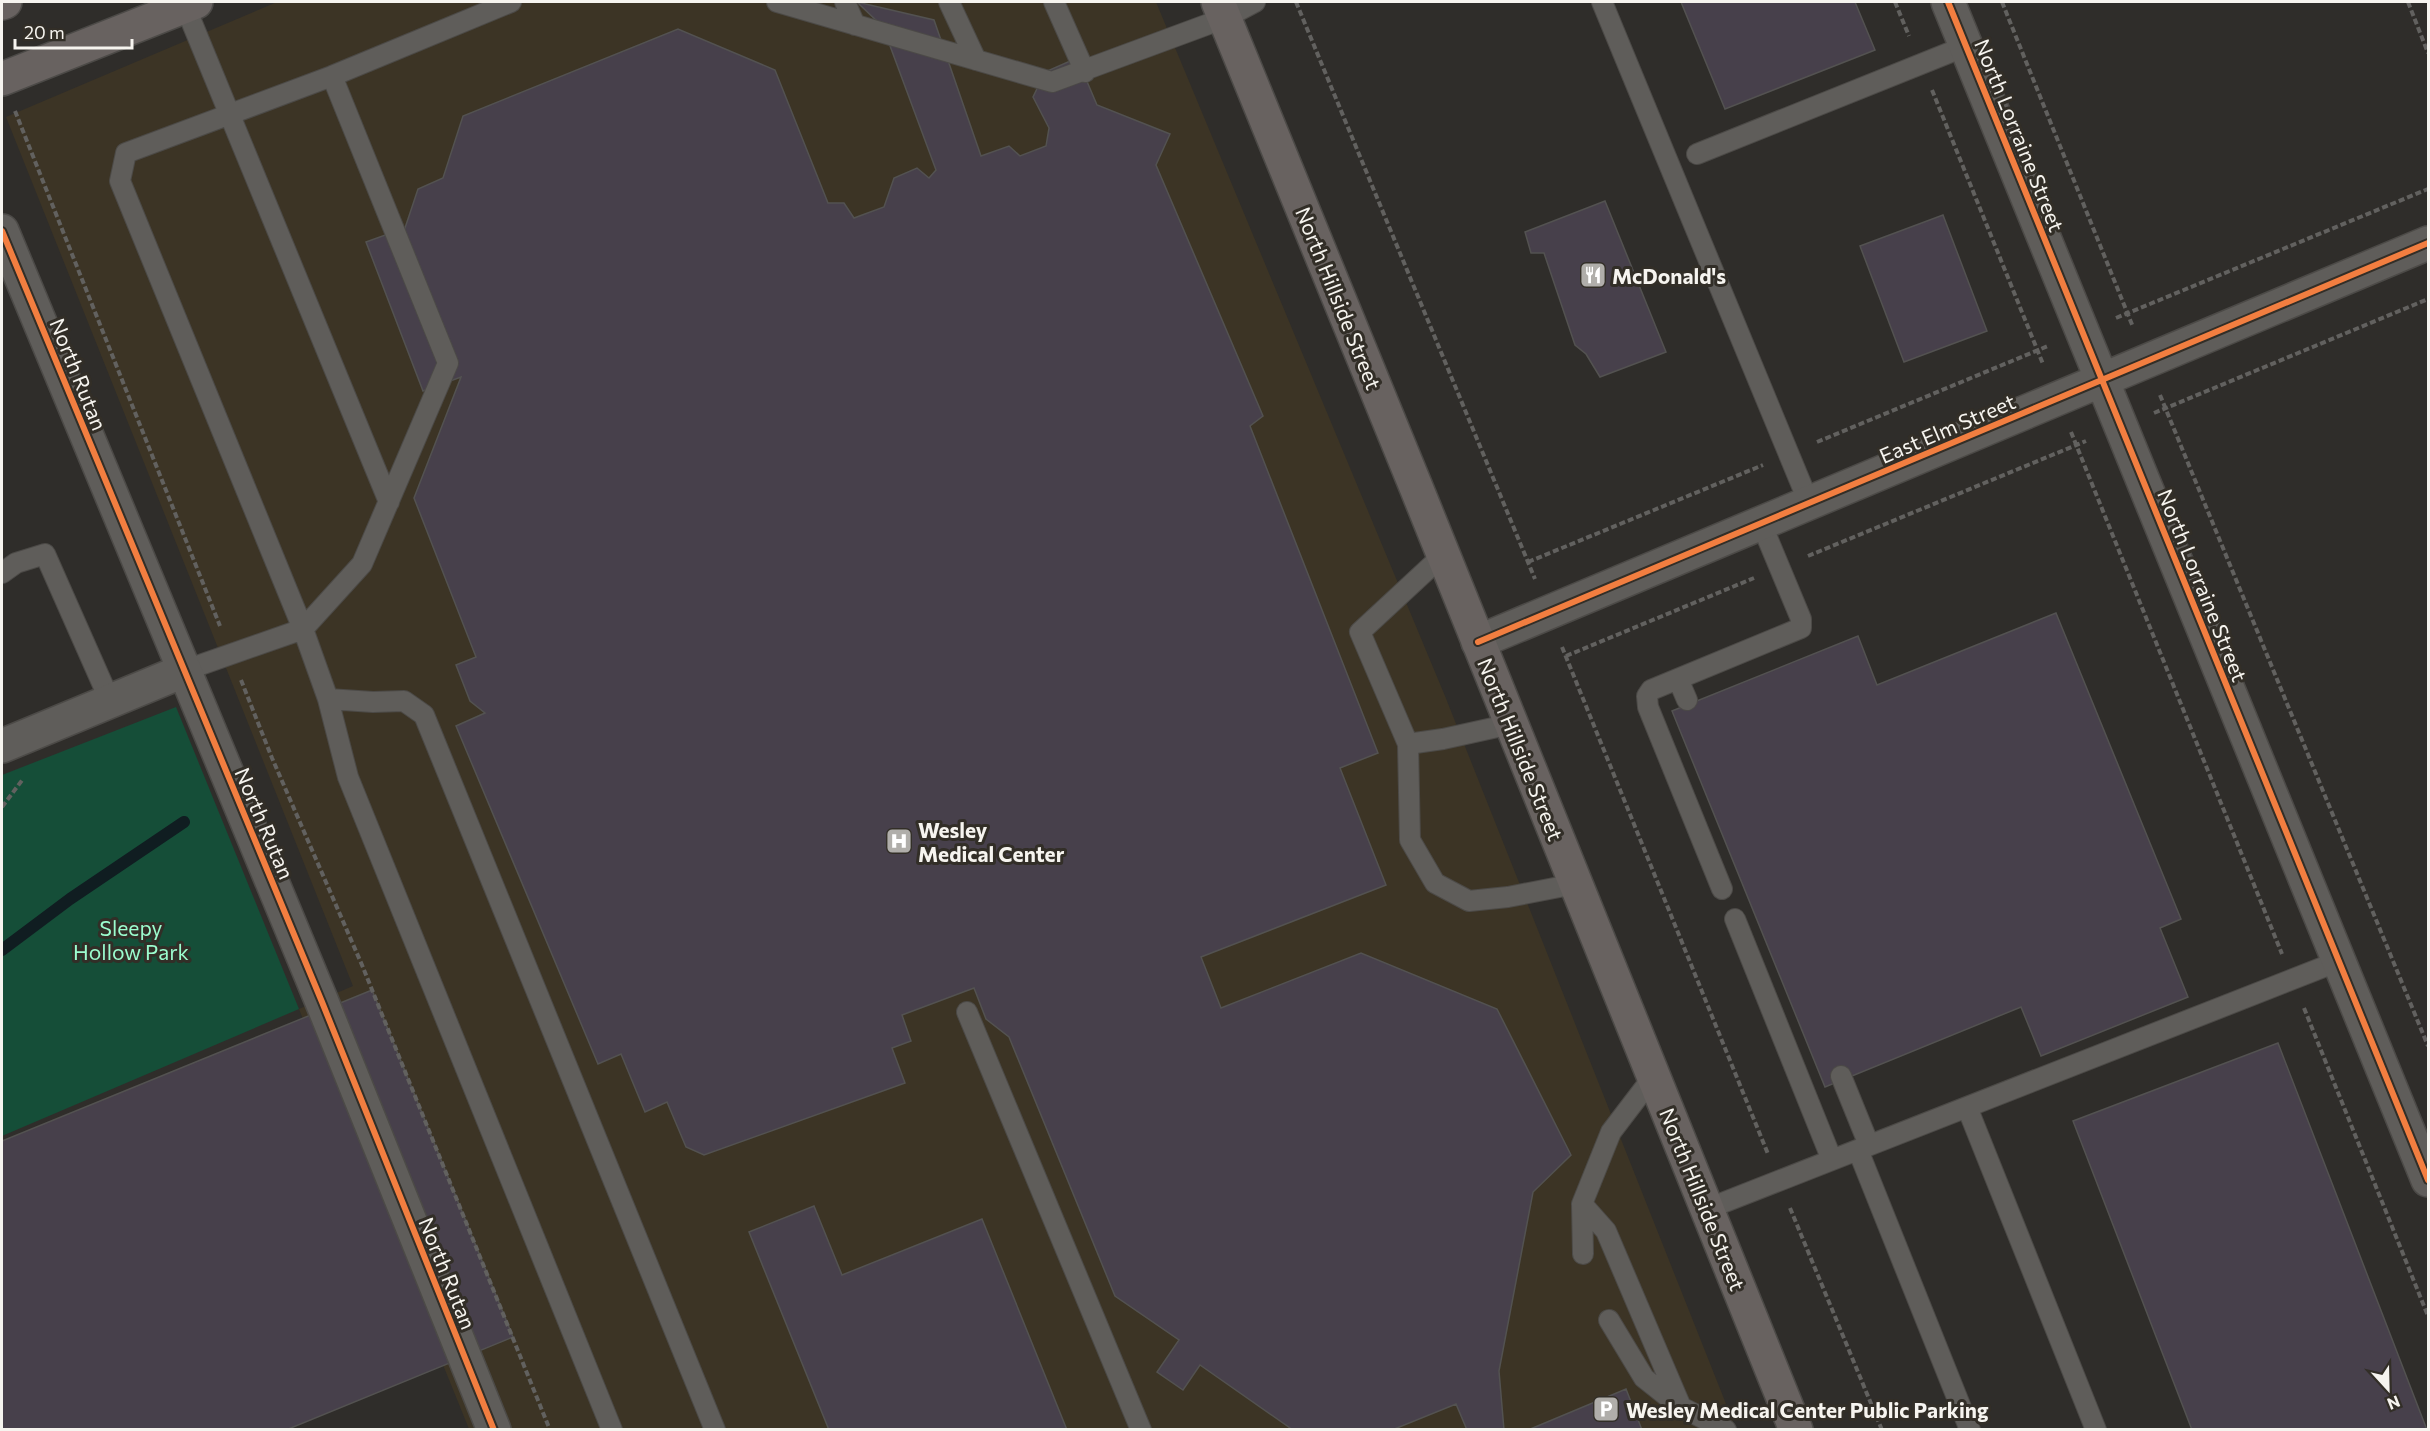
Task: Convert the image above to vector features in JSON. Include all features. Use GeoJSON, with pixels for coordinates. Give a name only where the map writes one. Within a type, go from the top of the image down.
{"type":"FeatureCollection","features":[{"type":"Feature","properties":{"kind":"main road"},"geometry":{"type":"LineString","coordinates":[[8,93],[190,4]]}},
{"type":"Feature","properties":{"kind":"main road","name":"North Hillside Street"},"geometry":{"type":"LineString","coordinates":[[1221,10],[1796,1430]]}},
{"type":"Feature","properties":{"kind":"street","name":"North Lorraine Street"},"geometry":{"type":"LineString","coordinates":[[1948,2],[2428,1180]]}},
{"type":"Feature","properties":{"kind":"street","name":"North Rutan"},"geometry":{"type":"LineString","coordinates":[[2,231],[322,1002],[494,1430]]}},
{"type":"Feature","properties":{"kind":"street","name":"East Elm Street"},"geometry":{"type":"LineString","coordinates":[[1478,642],[2428,243]]}},
{"type":"Feature","properties":{"kind":"street"},"geometry":{"type":"LineString","coordinates":[[2,746],[183,671]]}},
{"type":"Feature","properties":{"kind":"lane"},"geometry":{"type":"LineString","coordinates":[[511,2],[332,76],[126,153],[120,181],[303,629],[328,699],[348,777],[612,1430]]}},
{"type":"Feature","properties":{"kind":"lane"},"geometry":{"type":"LineString","coordinates":[[777,2],[1052,82],[1085,72],[1221,10],[1256,2]]}},
{"type":"Feature","properties":{"kind":"lane"},"geometry":{"type":"LineString","coordinates":[[845,2],[855,25]]}},
{"type":"Feature","properties":{"kind":"lane"},"geometry":{"type":"LineString","coordinates":[[950,2],[976,60]]}},
{"type":"Feature","properties":{"kind":"lane"},"geometry":{"type":"LineString","coordinates":[[1054,2],[1085,72]]}},
{"type":"Feature","properties":{"kind":"lane"},"geometry":{"type":"LineString","coordinates":[[1602,2],[1809,503]]}},
{"type":"Feature","properties":{"kind":"lane"},"geometry":{"type":"LineString","coordinates":[[190,4],[228,114],[389,502]]}},
{"type":"Feature","properties":{"kind":"lane"},"geometry":{"type":"LineString","coordinates":[[1697,154],[1966,46]]}},
{"type":"Feature","properties":{"kind":"lane"},"geometry":{"type":"LineString","coordinates":[[183,671],[303,629],[362,564],[448,363],[332,76]]}},
{"type":"Feature","properties":{"kind":"lane"},"geometry":{"type":"LineString","coordinates":[[1722,889],[1648,707],[1647,696],[1651,690],[1801,628],[1801,619],[1761,523]]}},
{"type":"Feature","properties":{"kind":"lane"},"geometry":{"type":"LineString","coordinates":[[2,573],[16,563],[45,554],[110,701]]}},
{"type":"Feature","properties":{"kind":"lane"},"geometry":{"type":"LineString","coordinates":[[1443,555],[1360,632],[1408,744],[1410,840],[1435,883],[1469,901],[1508,897],[1575,884]]}},
{"type":"Feature","properties":{"kind":"lane"},"geometry":{"type":"LineString","coordinates":[[1678,679],[1686,700]]}},
{"type":"Feature","properties":{"kind":"lane"},"geometry":{"type":"LineString","coordinates":[[328,699],[373,702],[404,701],[424,715],[715,1430]]}},
{"type":"Feature","properties":{"kind":"lane"},"geometry":{"type":"LineString","coordinates":[[1408,744],[1511,724]]}},
{"type":"Feature","properties":{"kind":"lane"},"geometry":{"type":"LineString","coordinates":[[1735,920],[1832,1160]]}},
{"type":"Feature","properties":{"kind":"lane"},"geometry":{"type":"LineString","coordinates":[[1707,1209],[2339,961]]}},
{"type":"Feature","properties":{"kind":"lane"},"geometry":{"type":"LineString","coordinates":[[967,1012],[1141,1430]]}},
{"type":"Feature","properties":{"kind":"lane"},"geometry":{"type":"LineString","coordinates":[[1841,1076],[1863,1148],[1970,1430]]}},
{"type":"Feature","properties":{"kind":"lane"},"geometry":{"type":"LineString","coordinates":[[1583,1254],[1582,1204],[1611,1132],[1653,1077]]}},
{"type":"Feature","properties":{"kind":"lane"},"geometry":{"type":"LineString","coordinates":[[1967,1107],[2096,1430]]}},
{"type":"Feature","properties":{"kind":"lane"},"geometry":{"type":"LineString","coordinates":[[1582,1204],[1606,1231],[1681,1407]]}},
{"type":"Feature","properties":{"kind":"lane"},"geometry":{"type":"LineString","coordinates":[[1609,1320],[1644,1378],[1681,1407],[1726,1430]]}},
{"type":"Feature","properties":{"kind":"path"},"geometry":{"type":"LineString","coordinates":[[1296,2],[1528,562],[1882,1430]]}},
{"type":"Feature","properties":{"kind":"path"},"geometry":{"type":"LineString","coordinates":[[1895,2],[2428,1316]]}},
{"type":"Feature","properties":{"kind":"path"},"geometry":{"type":"LineString","coordinates":[[2002,2],[2146,362],[2428,1046]]}},
{"type":"Feature","properties":{"kind":"path"},"geometry":{"type":"LineString","coordinates":[[2408,2],[2428,53]]}},
{"type":"Feature","properties":{"kind":"path"},"geometry":{"type":"LineString","coordinates":[[8,93],[272,758],[363,965],[550,1430]]}},
{"type":"Feature","properties":{"kind":"path"},"geometry":{"type":"LineString","coordinates":[[1528,562],[2428,189]]}},
{"type":"Feature","properties":{"kind":"path"},"geometry":{"type":"LineString","coordinates":[[1566,656],[2428,299]]}},
{"type":"Feature","properties":{"kind":"shaded area","name":"Wesley Medical Center"},"geometry":{"type":"Polygon","coordinates":[[[277,2],[1156,2],[1445,696],[1736,1429],[469,1429],[299,1009],[353,986],[6,117],[277,2]]]}},
{"type":"Feature","properties":{"kind":"green space","name":"Sleepy Hollow Park"},"geometry":{"type":"Polygon","coordinates":[[[176,707],[299,1009],[2,1136],[2,775],[176,707]]]}},
{"type":"Feature","properties":{"kind":"building","name":"Wesley Medical Center"},"geometry":{"type":"Polygon","coordinates":[[[857,2],[934,20],[981,156],[1009,146],[1020,156],[1046,146],[1049,128],[1033,97],[1045,72],[1077,58],[1097,105],[1170,134],[1156,165],[1263,416],[1250,426],[1378,753],[1340,768],[1386,885],[1201,957],[1221,1008],[1361,953],[1497,1009],[1571,1155],[1533,1192],[1499,1371],[1504,1430],[1467,1430],[1456,1404],[1392,1430],[1293,1430],[1200,1365],[1183,1390],[1157,1372],[1179,1340],[1115,1296],[1009,1037],[986,1019],[974,988],[902,1015],[911,1041],[892,1048],[905,1083],[704,1155],[686,1147],[667,1102],[645,1112],[621,1054],[598,1064],[456,726],[485,713],[470,701],[456,665],[476,657],[414,498],[461,377],[423,391],[366,242],[405,228],[418,189],[443,178],[463,116],[678,29],[775,70],[828,203],[844,203],[854,218],[884,207],[894,178],[917,168],[929,178],[936,170],[883,27],[857,2]]]}},
{"type":"Feature","properties":{"kind":"building"},"geometry":{"type":"Polygon","coordinates":[[[1681,2],[1855,2],[1875,50],[1725,109],[1681,2]]]}},
{"type":"Feature","properties":{"kind":"building","name":"McDonald's"},"geometry":{"type":"Polygon","coordinates":[[[1605,201],[1666,352],[1600,377],[1586,354],[1575,345],[1544,253],[1531,253],[1525,232],[1605,201]]]}},
{"type":"Feature","properties":{"kind":"building"},"geometry":{"type":"Polygon","coordinates":[[[1943,215],[1987,331],[1904,362],[1860,246],[1943,215]]]}},
{"type":"Feature","properties":{"kind":"building"},"geometry":{"type":"Polygon","coordinates":[[[2056,613],[2181,919],[2160,928],[2188,997],[2041,1056],[2021,1007],[1825,1087],[1672,711],[1858,636],[1877,685],[2056,613]]]}},
{"type":"Feature","properties":{"kind":"building"},"geometry":{"type":"Polygon","coordinates":[[[372,990],[513,1337],[286,1430],[2,1430],[2,1141],[372,990]]]}},
{"type":"Feature","properties":{"kind":"building"},"geometry":{"type":"Polygon","coordinates":[[[2278,1043],[2427,1430],[2192,1430],[2073,1121],[2278,1043]]]}},
{"type":"Feature","properties":{"kind":"building"},"geometry":{"type":"Polygon","coordinates":[[[814,1206],[842,1275],[982,1219],[1067,1430],[829,1430],[749,1232],[814,1206]]]}},
{"type":"Feature","properties":{"kind":"building","name":"Wesley Medical Center Public Parking"},"geometry":{"type":"Polygon","coordinates":[[[1626,1389],[1642,1430],[1528,1430],[1626,1389]]]}},
{"type":"Feature","properties":{"kind":"waterway"},"geometry":{"type":"LineString","coordinates":[[2,950],[70,899],[184,822]]}},
{"type":"Feature","properties":{"kind":"cycle path"},"geometry":{"type":"LineString","coordinates":[[1948,2],[2428,1180]]}},
{"type":"Feature","properties":{"kind":"cycle path"},"geometry":{"type":"LineString","coordinates":[[2,231],[322,1002],[494,1430]]}},
{"type":"Feature","properties":{"kind":"cycle path"},"geometry":{"type":"LineString","coordinates":[[1478,642],[2428,243]]}},
{"type":"Feature","properties":{"kind":"place","name":"McDonald's"},"geometry":{"type":"Point","coordinates":[1593,275]}},
{"type":"Feature","properties":{"kind":"place","name":"Wesley Medical Center"},"geometry":{"type":"Point","coordinates":[899,841]}},
{"type":"Feature","properties":{"kind":"place","name":"Wesley Medical Center Public Parking"},"geometry":{"type":"Point","coordinates":[1606,1409]}}]}
